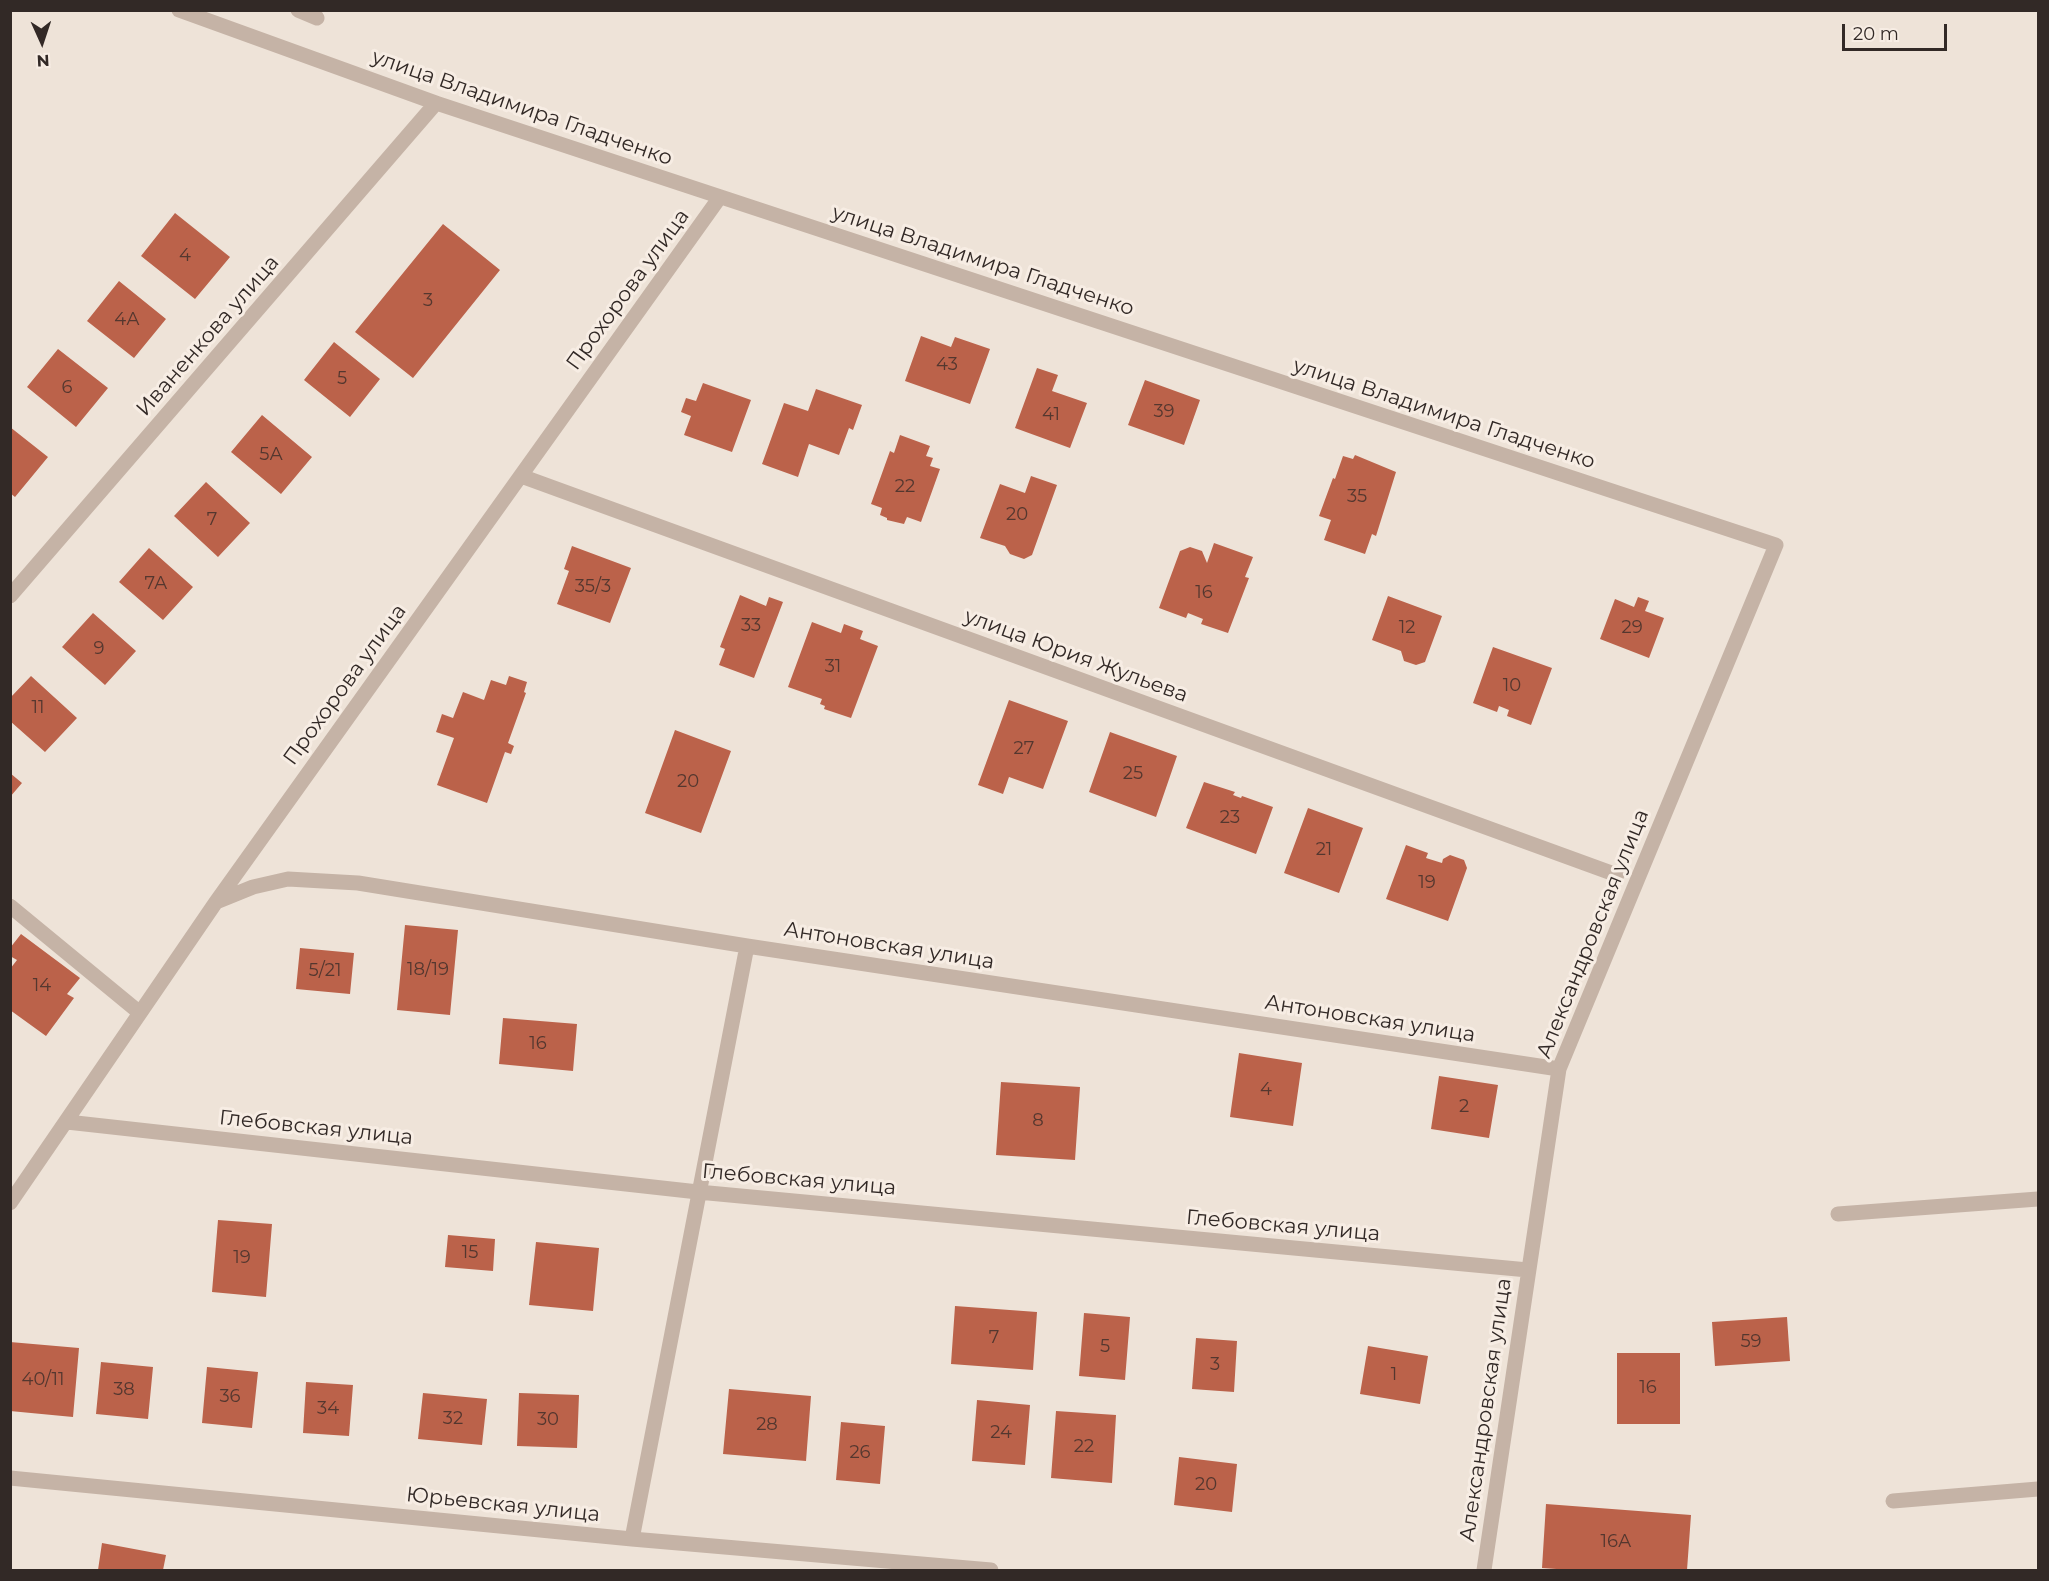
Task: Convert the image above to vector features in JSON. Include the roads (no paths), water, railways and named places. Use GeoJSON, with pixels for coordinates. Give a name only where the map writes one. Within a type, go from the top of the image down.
{"type":"FeatureCollection","features":[{"type":"Feature","properties":{"kind":"street","name":"улица Владимира Гладченко"},"geometry":{"type":"LineString","coordinates":[[179,10],[436,103],[1776,545]]}},
{"type":"Feature","properties":{"kind":"street"},"geometry":{"type":"LineString","coordinates":[[298,10],[317,18]]}},
{"type":"Feature","properties":{"kind":"street","name":"Иваненкова улица"},"geometry":{"type":"LineString","coordinates":[[10,596],[436,103]]}},
{"type":"Feature","properties":{"kind":"street","name":"Прохорова улица"},"geometry":{"type":"LineString","coordinates":[[10,1203],[216,902],[720,197]]}},
{"type":"Feature","properties":{"kind":"street","name":"улица Юрия Жульева"},"geometry":{"type":"LineString","coordinates":[[521,476],[1617,875]]}},
{"type":"Feature","properties":{"kind":"street","name":"Александровская улица"},"geometry":{"type":"LineString","coordinates":[[1484,1570],[1559,1069],[1776,545]]}},
{"type":"Feature","properties":{"kind":"street","name":"Антоновская улица"},"geometry":{"type":"LineString","coordinates":[[216,902],[252,887],[288,879],[358,883],[747,946],[1559,1069]]}},
{"type":"Feature","properties":{"kind":"street"},"geometry":{"type":"LineString","coordinates":[[10,906],[140,1013]]}},
{"type":"Feature","properties":{"kind":"street"},"geometry":{"type":"LineString","coordinates":[[632,1539],[747,946]]}},
{"type":"Feature","properties":{"kind":"street","name":"Глебовская улица"},"geometry":{"type":"LineString","coordinates":[[67,1122],[698,1192],[1528,1270]]}},
{"type":"Feature","properties":{"kind":"street"},"geometry":{"type":"LineString","coordinates":[[1838,1214],[2038,1198]]}},
{"type":"Feature","properties":{"kind":"street","name":"Юрьевская улица"},"geometry":{"type":"LineString","coordinates":[[10,1478],[632,1539],[991,1570]]}},
{"type":"Feature","properties":{"kind":"street"},"geometry":{"type":"LineString","coordinates":[[1893,1501],[2038,1489]]}}]}
